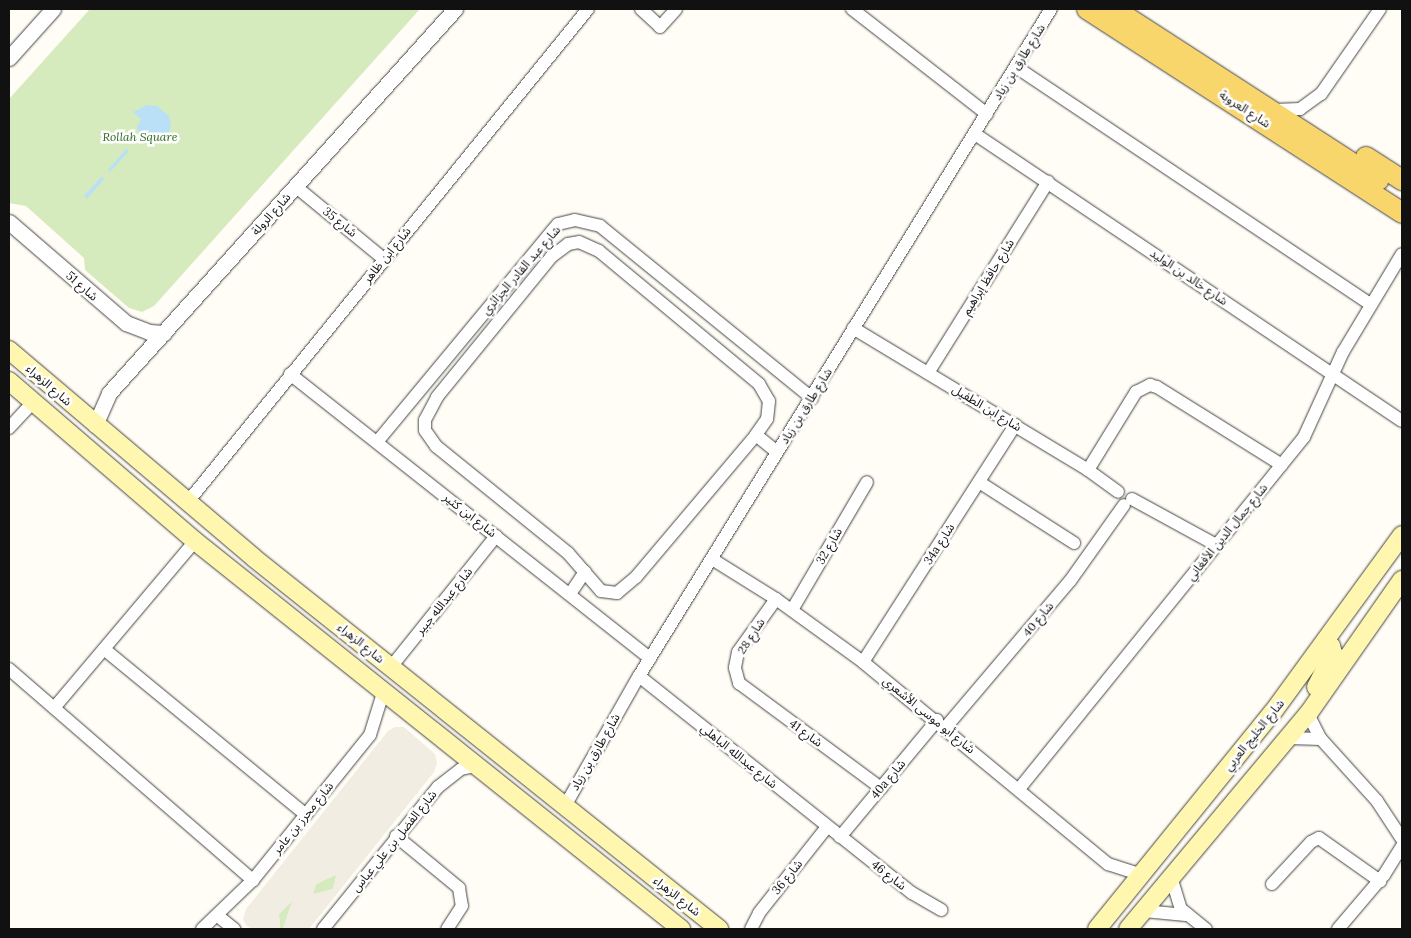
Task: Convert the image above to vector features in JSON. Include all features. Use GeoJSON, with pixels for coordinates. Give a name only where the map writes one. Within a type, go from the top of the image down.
{"type":"FeatureCollection","features":[{"type":"Feature","properties":{"kind":"main road","name":"شارع العروبة"},"geometry":{"type":"LineString","coordinates":[[1087,9],[1278,119],[1402,213]]}},
{"type":"Feature","properties":{"kind":"main road","name":"شارع العروبة"},"geometry":{"type":"LineString","coordinates":[[1114,9],[1278,119],[1402,197]]}},
{"type":"Feature","properties":{"kind":"main road"},"geometry":{"type":"LineString","coordinates":[[1278,119],[1343,143],[1402,180]]}},
{"type":"Feature","properties":{"kind":"main road"},"geometry":{"type":"LineString","coordinates":[[1278,119],[1288,149],[1307,166],[1402,228]]}},
{"type":"Feature","properties":{"kind":"main road","name":"شارع الزهراء"},"geometry":{"type":"LineString","coordinates":[[9,350],[187,503],[719,929]]}},
{"type":"Feature","properties":{"kind":"main road","name":"شارع الزهراء"},"geometry":{"type":"LineString","coordinates":[[9,381],[195,542],[681,929]]}},
{"type":"Feature","properties":{"kind":"main road","name":"شارع الخليج العربي"},"geometry":{"type":"LineString","coordinates":[[1096,929],[1325,643],[1402,535]]}},
{"type":"Feature","properties":{"kind":"main road"},"geometry":{"type":"LineString","coordinates":[[1128,929],[1172,880],[1308,714],[1402,580]]}},
{"type":"Feature","properties":{"kind":"main road"},"geometry":{"type":"LineString","coordinates":[[1308,714],[1316,688],[1333,653],[1331,646],[1325,643]]}},
{"type":"Feature","properties":{"kind":"street"},"geometry":{"type":"LineString","coordinates":[[25,63],[11,56],[53,9]]}},
{"type":"Feature","properties":{"kind":"street","name":"شارع الرولة"},"geometry":{"type":"LineString","coordinates":[[95,425],[109,393],[455,9]]}},
{"type":"Feature","properties":{"kind":"street","name":"شارع ابن ظاهر"},"geometry":{"type":"LineString","coordinates":[[187,503],[588,9]]}},
{"type":"Feature","properties":{"kind":"street"},"geometry":{"type":"LineString","coordinates":[[641,9],[660,27],[676,9]]}},
{"type":"Feature","properties":{"kind":"street"},"geometry":{"type":"LineString","coordinates":[[852,9],[987,114]]}},
{"type":"Feature","properties":{"kind":"street","name":"شارع طارق بن زياد"},"geometry":{"type":"LineString","coordinates":[[565,806],[639,676],[1052,9]]}},
{"type":"Feature","properties":{"kind":"street"},"geometry":{"type":"LineString","coordinates":[[1278,119],[1300,109],[1316,98],[1377,11]]}},
{"type":"Feature","properties":{"kind":"street"},"geometry":{"type":"LineString","coordinates":[[1016,67],[1371,305]]}},
{"type":"Feature","properties":{"kind":"street","name":"شارع خالد بن الوليد"},"geometry":{"type":"LineString","coordinates":[[975,134],[1402,421]]}},
{"type":"Feature","properties":{"kind":"street","name":"شارع حافظ إبراهيم"},"geometry":{"type":"LineString","coordinates":[[928,373],[1048,182]]}},
{"type":"Feature","properties":{"kind":"street","name":"شارع 35"},"geometry":{"type":"LineString","coordinates":[[295,186],[384,258]]}},
{"type":"Feature","properties":{"kind":"street","name":"شارع عبد القادر الجزائري"},"geometry":{"type":"LineString","coordinates":[[377,442],[558,224],[575,220],[594,223],[624,244],[812,398]]}},
{"type":"Feature","properties":{"kind":"street","name":"شارع 51"},"geometry":{"type":"LineString","coordinates":[[9,222],[126,323],[148,332],[164,333]]}},
{"type":"Feature","properties":{"kind":"street"},"geometry":{"type":"LineString","coordinates":[[579,242],[590,244],[759,384],[769,401],[769,410],[756,435],[624,590],[617,593],[601,590],[558,544],[429,439],[425,420],[437,397],[558,250],[579,242]]}},
{"type":"Feature","properties":{"kind":"street"},"geometry":{"type":"LineString","coordinates":[[610,260],[624,244]]}},
{"type":"Feature","properties":{"kind":"street","name":"شارع جمال الدين الأفغاني"},"geometry":{"type":"LineString","coordinates":[[1019,789],[1282,465],[1312,422],[1332,375],[1402,254]]}},
{"type":"Feature","properties":{"kind":"street","name":"شارع ابن الطفيل"},"geometry":{"type":"LineString","coordinates":[[853,328],[1088,470],[1118,492],[1117,500],[1128,502]]}},
{"type":"Feature","properties":{"kind":"street","name":"شارع ابن كثير"},"geometry":{"type":"LineString","coordinates":[[290,374],[650,658]]}},
{"type":"Feature","properties":{"kind":"street"},"geometry":{"type":"LineString","coordinates":[[1088,470],[1136,392],[1150,385],[1157,387],[1282,465]]}},
{"type":"Feature","properties":{"kind":"street"},"geometry":{"type":"LineString","coordinates":[[423,388],[437,397]]}},
{"type":"Feature","properties":{"kind":"street"},"geometry":{"type":"LineString","coordinates":[[9,428],[33,402]]}},
{"type":"Feature","properties":{"kind":"street","name":"34a شارع"},"geometry":{"type":"LineString","coordinates":[[863,662],[1015,425]]}},
{"type":"Feature","properties":{"kind":"street"},"geometry":{"type":"LineString","coordinates":[[756,435],[777,452]]}},
{"type":"Feature","properties":{"kind":"street","name":"شارع 32"},"geometry":{"type":"LineString","coordinates":[[792,610],[867,482]]}},
{"type":"Feature","properties":{"kind":"street"},"geometry":{"type":"LineString","coordinates":[[979,482],[1074,543]]}},
{"type":"Feature","properties":{"kind":"street"},"geometry":{"type":"LineString","coordinates":[[1128,502],[1216,545]]}},
{"type":"Feature","properties":{"kind":"street","name":"شارع 40"},"geometry":{"type":"LineString","coordinates":[[941,724],[1070,581],[1128,502]]}},
{"type":"Feature","properties":{"kind":"street","name":"شارع عبدالله جبير"},"geometry":{"type":"LineString","coordinates":[[391,667],[496,536]]}},
{"type":"Feature","properties":{"kind":"street"},"geometry":{"type":"LineString","coordinates":[[54,708],[195,542]]}},
{"type":"Feature","properties":{"kind":"street","name":"شارع أبو موسى الأشعري"},"geometry":{"type":"LineString","coordinates":[[712,559],[776,599],[863,662],[941,724],[1108,864],[1141,875]]}},
{"type":"Feature","properties":{"kind":"street"},"geometry":{"type":"LineString","coordinates":[[570,594],[585,572]]}},
{"type":"Feature","properties":{"kind":"street","name":"شارع 28"},"geometry":{"type":"LineString","coordinates":[[736,676],[738,652],[776,599]]}},
{"type":"Feature","properties":{"kind":"street"},"geometry":{"type":"LineString","coordinates":[[104,650],[306,815]]}},
{"type":"Feature","properties":{"kind":"street"},"geometry":{"type":"LineString","coordinates":[[9,670],[253,880]]}},
{"type":"Feature","properties":{"kind":"street","name":"شارع عبدالله الباهلي"},"geometry":{"type":"LineString","coordinates":[[639,676],[840,837]]}},
{"type":"Feature","properties":{"kind":"street","name":"شارع 41"},"geometry":{"type":"LineString","coordinates":[[736,676],[745,688],[881,788]]}},
{"type":"Feature","properties":{"kind":"street","name":"شارع محرز بن عامر"},"geometry":{"type":"LineString","coordinates":[[211,924],[253,880],[370,735],[383,693]]}},
{"type":"Feature","properties":{"kind":"street"},"geometry":{"type":"LineString","coordinates":[[1308,714],[1321,740],[1377,801],[1402,839]]}},
{"type":"Feature","properties":{"kind":"street","name":"40a شارع"},"geometry":{"type":"LineString","coordinates":[[840,837],[881,788],[941,724]]}},
{"type":"Feature","properties":{"kind":"street"},"geometry":{"type":"LineString","coordinates":[[1289,738],[1321,740]]}},
{"type":"Feature","properties":{"kind":"street","name":"شارع الفضل بن علي عباس"},"geometry":{"type":"LineString","coordinates":[[324,929],[396,836],[449,777],[475,766]]}},
{"type":"Feature","properties":{"kind":"street","name":"شارع 36"},"geometry":{"type":"LineString","coordinates":[[751,929],[759,912],[827,827]]}},
{"type":"Feature","properties":{"kind":"street"},"geometry":{"type":"LineString","coordinates":[[396,836],[459,888],[462,906],[447,929]]}},
{"type":"Feature","properties":{"kind":"street","name":"شارع 46"},"geometry":{"type":"LineString","coordinates":[[840,837],[889,875],[941,910]]}},
{"type":"Feature","properties":{"kind":"street"},"geometry":{"type":"LineString","coordinates":[[1272,884],[1311,842],[1319,838],[1380,881]]}},
{"type":"Feature","properties":{"kind":"street"},"geometry":{"type":"LineString","coordinates":[[1338,929],[1380,881],[1402,846]]}},
{"type":"Feature","properties":{"kind":"street"},"geometry":{"type":"LineString","coordinates":[[1172,880],[1178,902],[1186,915]]}},
{"type":"Feature","properties":{"kind":"street"},"geometry":{"type":"LineString","coordinates":[[1144,911],[1165,910],[1186,915],[1206,929]]}},
{"type":"Feature","properties":{"kind":"street"},"geometry":{"type":"LineString","coordinates":[[211,924],[234,929]]}},
{"type":"Feature","properties":{"kind":"green space","name":"Rollah Square"},"geometry":{"type":"Polygon","coordinates":[[[90,9],[420,9],[154,306],[142,312],[129,308],[85,270],[84,258],[26,206],[9,203],[9,99],[90,9]]]}},
{"type":"Feature","properties":{"kind":"green space"},"geometry":{"type":"Polygon","coordinates":[[[337,874],[333,889],[312,895],[316,884],[337,874]]]}},
{"type":"Feature","properties":{"kind":"green space"},"geometry":{"type":"Polygon","coordinates":[[[293,900],[283,929],[280,929],[279,914],[293,900]]]}},
{"type":"Feature","properties":{"kind":"shaded area"},"geometry":{"type":"Polygon","coordinates":[[[395,727],[404,727],[435,754],[437,763],[434,772],[309,929],[283,929],[292,901],[279,914],[280,929],[252,929],[247,926],[243,920],[246,909],[388,731],[395,727]],[[336,875],[316,884],[313,894],[333,889],[336,875]]]}},
{"type":"Feature","properties":{"kind":"water"},"geometry":{"type":"Polygon","coordinates":[[[147,105],[157,106],[169,116],[171,126],[166,141],[157,133],[150,138],[139,134],[137,127],[141,119],[133,112],[147,105]]]}},
{"type":"Feature","properties":{"kind":"water"},"geometry":{"type":"Polygon","coordinates":[[[126,149],[129,151],[110,172],[108,170],[126,149]]]}},
{"type":"Feature","properties":{"kind":"water"},"geometry":{"type":"Polygon","coordinates":[[[102,176],[104,179],[87,199],[84,196],[102,176]]]}}]}
